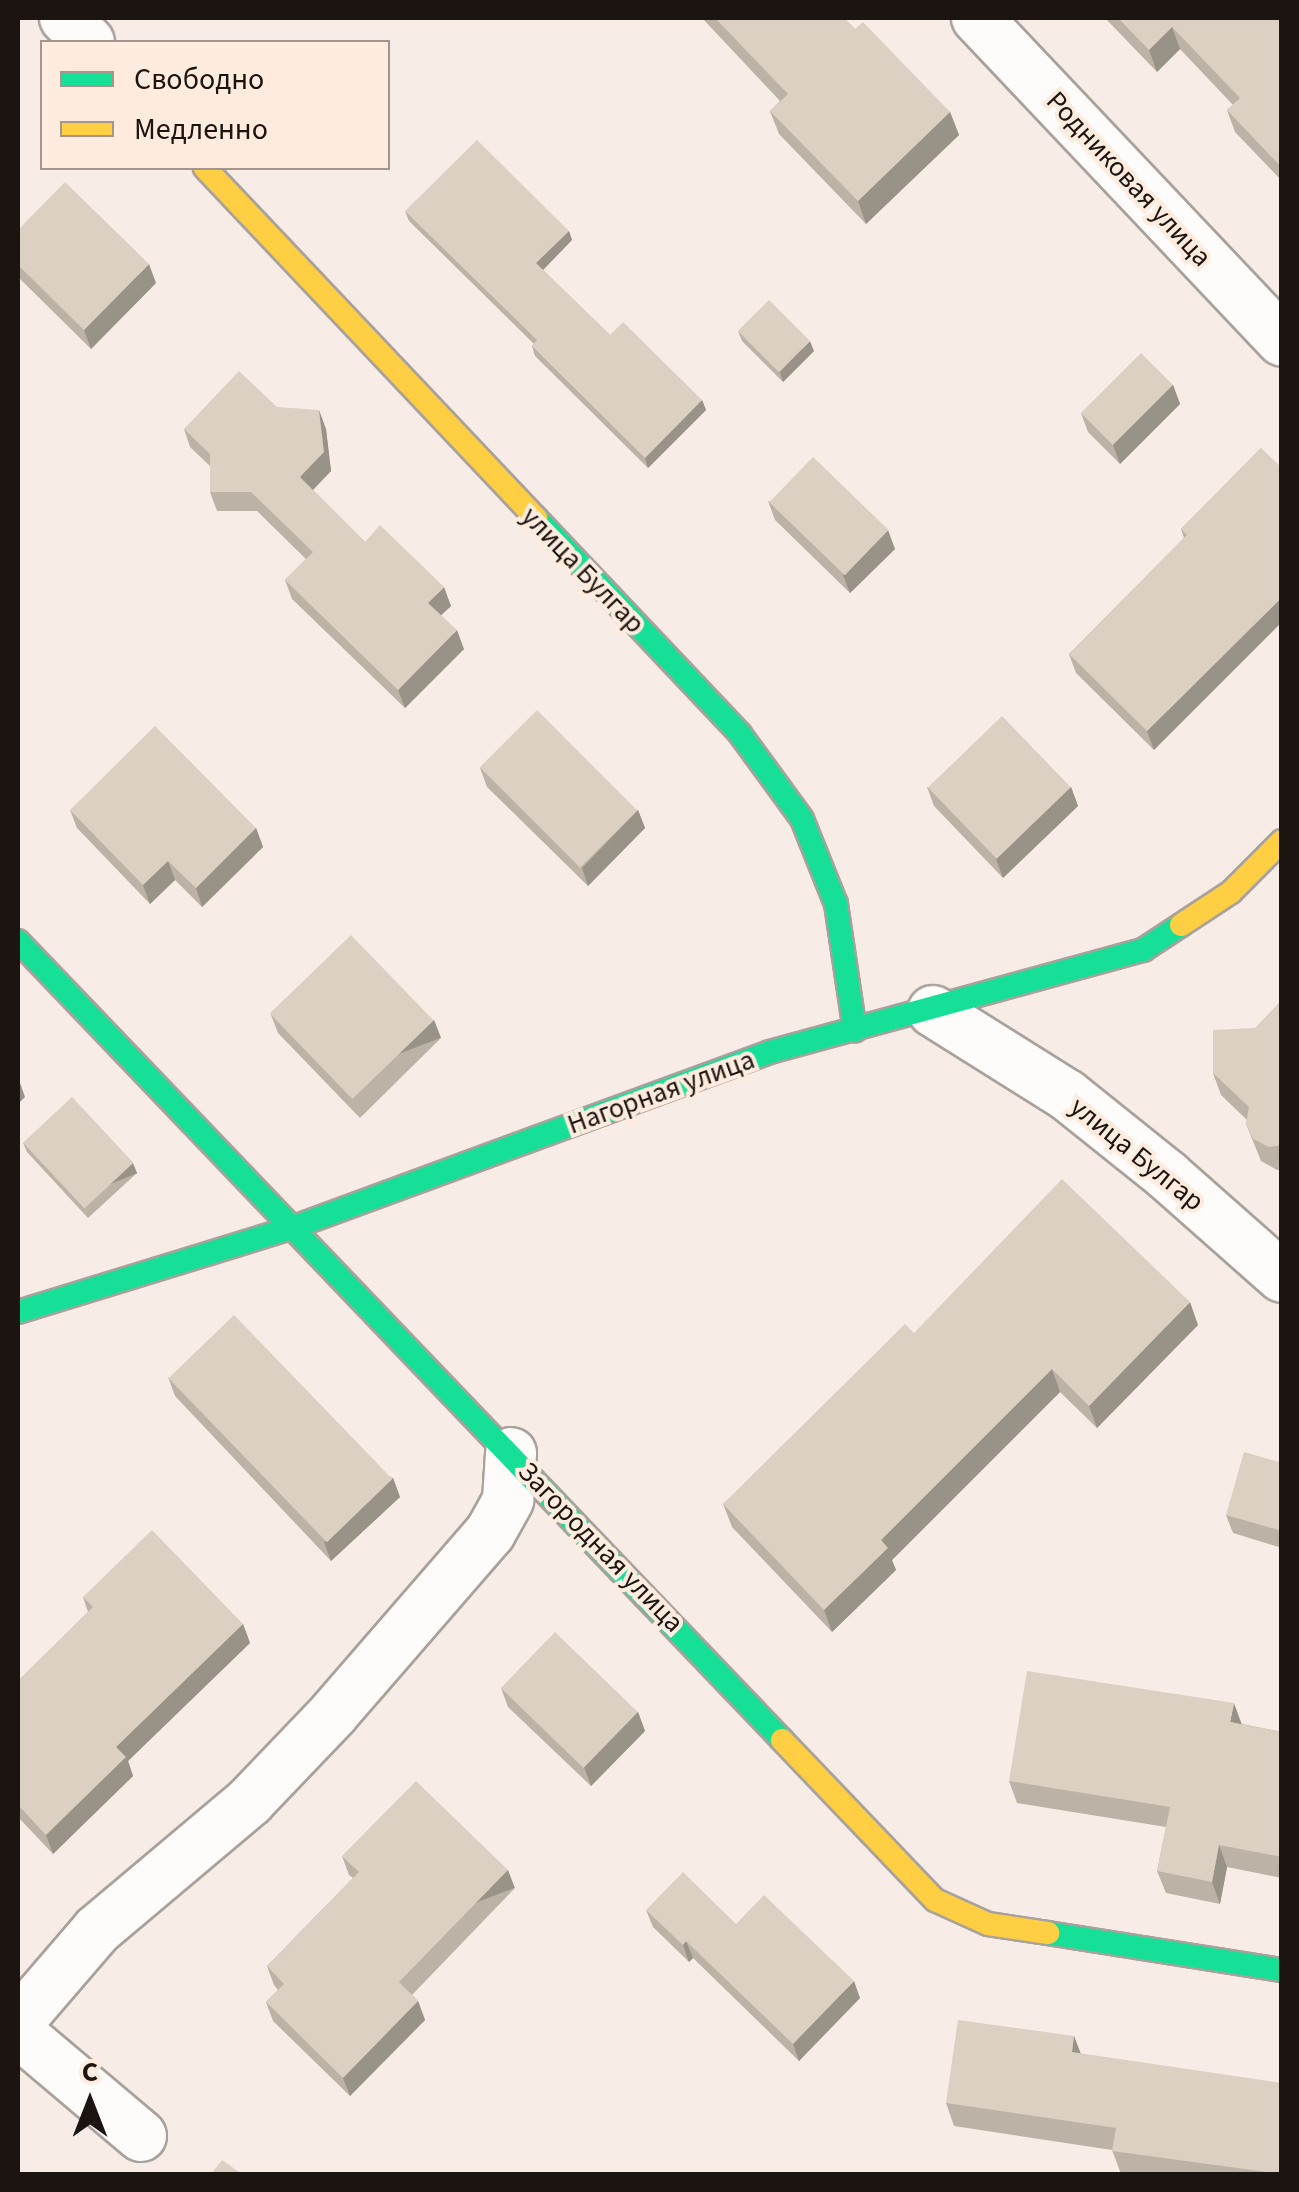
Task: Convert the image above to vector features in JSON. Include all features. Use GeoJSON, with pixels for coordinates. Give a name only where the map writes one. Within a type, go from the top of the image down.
{"type":"FeatureCollection","features":[{"type":"Feature","properties":{"kind":"street"},"geometry":{"type":"LineString","coordinates":[[65,18],[86,40]]}},
{"type":"Feature","properties":{"kind":"street","name":"Родниковая улица"},"geometry":{"type":"LineString","coordinates":[[977,18],[1282,340]]}},
{"type":"Feature","properties":{"kind":"street","name":"улица Булгар"},"geometry":{"type":"LineString","coordinates":[[207,170],[740,734],[802,819],[836,904],[856,1030]]}},
{"type":"Feature","properties":{"kind":"street","name":"Нагорная улица"},"geometry":{"type":"LineString","coordinates":[[18,1312],[294,1227],[770,1052],[933,1011],[1142,950],[1232,892],[1282,841]]}},
{"type":"Feature","properties":{"kind":"street","name":"Загородная улица"},"geometry":{"type":"LineString","coordinates":[[18,941],[936,1900],[988,1924],[1282,1970]]}},
{"type":"Feature","properties":{"kind":"street","name":"улица Булгар"},"geometry":{"type":"LineString","coordinates":[[933,1011],[1067,1095],[1168,1176],[1282,1276]]}},
{"type":"Feature","properties":{"kind":"street"},"geometry":{"type":"LineString","coordinates":[[18,2022],[97,1930],[250,1801],[333,1714],[490,1534],[508,1500],[512,1453]]}},
{"type":"Feature","properties":{"kind":"street"},"geometry":{"type":"LineString","coordinates":[[18,2032],[142,2136]]}},
{"type":"Feature","properties":{"kind":"building"},"geometry":{"type":"Polygon","coordinates":[[[715,18],[844,18],[855,29],[863,22],[950,112],[858,201],[770,111],[788,94],[715,18]]]}},
{"type":"Feature","properties":{"kind":"building"},"geometry":{"type":"Polygon","coordinates":[[[1118,18],[1282,18],[1282,168],[1227,110],[1240,98],[1172,27],[1149,50],[1118,18]]]}},
{"type":"Feature","properties":{"kind":"building"},"geometry":{"type":"Polygon","coordinates":[[[477,140],[569,231],[536,263],[610,335],[623,322],[702,400],[645,458],[532,346],[537,340],[405,211],[477,140]]]}},
{"type":"Feature","properties":{"kind":"building"},"geometry":{"type":"Polygon","coordinates":[[[65,182],[149,264],[84,330],[18,265],[18,230],[65,182]]]}},
{"type":"Feature","properties":{"kind":"building"},"geometry":{"type":"Polygon","coordinates":[[[769,300],[810,341],[779,372],[738,331],[769,300]]]}},
{"type":"Feature","properties":{"kind":"building"},"geometry":{"type":"Polygon","coordinates":[[[1141,353],[1173,385],[1113,445],[1081,413],[1141,353]]]}},
{"type":"Feature","properties":{"kind":"building"},"geometry":{"type":"Polygon","coordinates":[[[239,371],[277,407],[319,410],[324,452],[300,477],[365,542],[380,525],[444,587],[428,603],[457,630],[398,690],[285,580],[313,552],[251,492],[210,492],[210,454],[184,429],[239,371]]]}},
{"type":"Feature","properties":{"kind":"building"},"geometry":{"type":"Polygon","coordinates":[[[1261,448],[1282,468],[1282,597],[1147,731],[1069,654],[1187,535],[1181,529],[1261,448]]]}},
{"type":"Feature","properties":{"kind":"building"},"geometry":{"type":"Polygon","coordinates":[[[813,457],[889,530],[845,575],[769,502],[813,457]]]}},
{"type":"Feature","properties":{"kind":"building"},"geometry":{"type":"Polygon","coordinates":[[[537,710],[637,810],[580,868],[480,767],[537,710]]]}},
{"type":"Feature","properties":{"kind":"building"},"geometry":{"type":"Polygon","coordinates":[[[1002,716],[1071,787],[997,859],[928,788],[1002,716]]]}},
{"type":"Feature","properties":{"kind":"building"},"geometry":{"type":"Polygon","coordinates":[[[155,726],[256,828],[196,888],[168,861],[143,885],[70,810],[155,726]]]}},
{"type":"Feature","properties":{"kind":"building"},"geometry":{"type":"Polygon","coordinates":[[[351,935],[434,1021],[352,1099],[270,1013],[351,935]]]}},
{"type":"Feature","properties":{"kind":"building"},"geometry":{"type":"Polygon","coordinates":[[[1282,1000],[1282,1145],[1269,1147],[1253,1139],[1246,1124],[1249,1107],[1213,1073],[1213,1030],[1255,1028],[1282,1000]]]}},
{"type":"Feature","properties":{"kind":"building"},"geometry":{"type":"Polygon","coordinates":[[[72,1097],[133,1163],[84,1209],[23,1143],[72,1097]]]}},
{"type":"Feature","properties":{"kind":"building"},"geometry":{"type":"Polygon","coordinates":[[[1062,1179],[1190,1302],[1089,1406],[1052,1369],[881,1540],[888,1548],[824,1610],[723,1504],[905,1324],[914,1333],[1062,1179]]]}},
{"type":"Feature","properties":{"kind":"building"},"geometry":{"type":"Polygon","coordinates":[[[234,1315],[392,1479],[327,1542],[169,1378],[234,1315]]]}},
{"type":"Feature","properties":{"kind":"building"},"geometry":{"type":"Polygon","coordinates":[[[1244,1452],[1282,1463],[1282,1531],[1226,1515],[1244,1452]]]}},
{"type":"Feature","properties":{"kind":"building"},"geometry":{"type":"Polygon","coordinates":[[[152,1530],[243,1624],[116,1747],[126,1757],[46,1835],[18,1805],[18,1681],[93,1607],[83,1597],[152,1530]]]}},
{"type":"Feature","properties":{"kind":"building"},"geometry":{"type":"Polygon","coordinates":[[[555,1632],[638,1712],[584,1768],[501,1688],[555,1632]]]}},
{"type":"Feature","properties":{"kind":"building"},"geometry":{"type":"Polygon","coordinates":[[[1027,1671],[1234,1703],[1230,1722],[1282,1732],[1282,1857],[1219,1845],[1212,1882],[1157,1871],[1170,1807],[1009,1781],[1027,1671]]]}},
{"type":"Feature","properties":{"kind":"building"},"geometry":{"type":"Polygon","coordinates":[[[416,1781],[508,1870],[399,1982],[418,2001],[343,2078],[266,2002],[284,1984],[267,1966],[359,1872],[342,1856],[416,1781]]]}},
{"type":"Feature","properties":{"kind":"building"},"geometry":{"type":"Polygon","coordinates":[[[683,1872],[736,1924],[764,1895],[854,1981],[793,2044],[686,1941],[683,1945],[646,1910],[683,1872]]]}},
{"type":"Feature","properties":{"kind":"building"},"geometry":{"type":"Polygon","coordinates":[[[958,2020],[1074,2036],[1072,2052],[1282,2083],[1282,2174],[1112,2151],[1116,2128],[946,2103],[958,2020]]]}},
{"type":"Feature","properties":{"kind":"building"},"geometry":{"type":"Polygon","coordinates":[[[222,2160],[242,2174],[211,2174],[222,2160]]]}},
{"type":"Feature","properties":{"kind":"traffic: fast"},"geometry":{"type":"LineString","coordinates":[[536,518],[740,734],[802,819],[836,904],[855,1031]]}},
{"type":"Feature","properties":{"kind":"traffic: fast"},"geometry":{"type":"LineString","coordinates":[[18,1312],[294,1227],[770,1052],[1143,950],[1181,925]]}},
{"type":"Feature","properties":{"kind":"traffic: fast"},"geometry":{"type":"LineString","coordinates":[[18,941],[782,1740]]}},
{"type":"Feature","properties":{"kind":"traffic: fast"},"geometry":{"type":"LineString","coordinates":[[1048,1933],[1282,1970]]}},
{"type":"Feature","properties":{"kind":"traffic: slow"},"geometry":{"type":"LineString","coordinates":[[207,170],[536,518]]}},
{"type":"Feature","properties":{"kind":"traffic: slow"},"geometry":{"type":"LineString","coordinates":[[1181,925],[1231,892],[1282,841]]}},
{"type":"Feature","properties":{"kind":"traffic: slow"},"geometry":{"type":"LineString","coordinates":[[782,1740],[935,1900],[988,1924],[1048,1933]]}}]}
